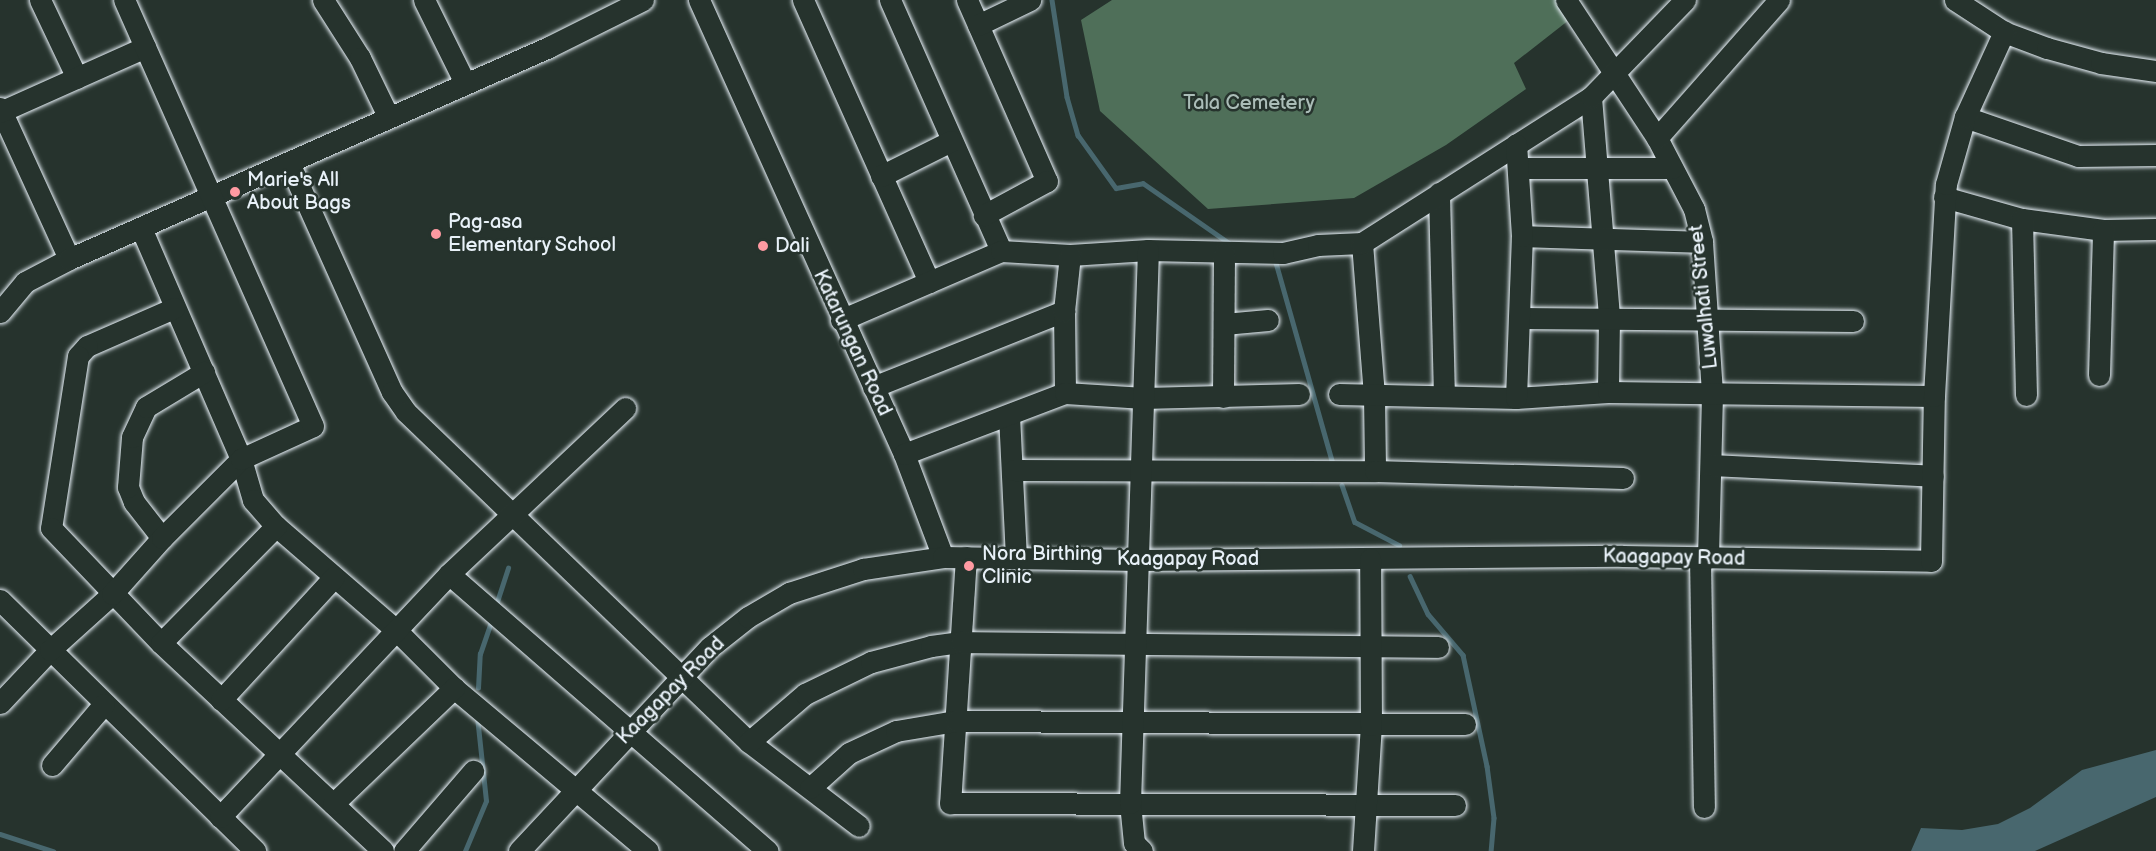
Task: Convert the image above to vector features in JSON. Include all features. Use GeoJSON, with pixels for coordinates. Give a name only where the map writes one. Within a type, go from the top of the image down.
{"type":"FeatureCollection","features":[{"type":"Feature","properties":{"kind":"street"},"geometry":{"type":"LineString","coordinates":[[40,0],[77,78]]}},
{"type":"Feature","properties":{"kind":"street"},"geometry":{"type":"LineString","coordinates":[[0,703],[50,650],[112,594],[162,538],[241,459],[313,426],[124,0]]}},
{"type":"Feature","properties":{"kind":"street"},"geometry":{"type":"LineString","coordinates":[[323,0],[360,58],[388,116]]}},
{"type":"Feature","properties":{"kind":"street"},"geometry":{"type":"LineString","coordinates":[[424,0],[436,18],[465,83]]}},
{"type":"Feature","properties":{"kind":"street"},"geometry":{"type":"LineString","coordinates":[[0,312],[25,282],[69,259],[289,163],[388,116],[549,47],[643,0]]}},
{"type":"Feature","properties":{"kind":"street","name":"Katarungan Road"},"geometry":{"type":"LineString","coordinates":[[699,0],[841,320],[904,454],[943,557]]}},
{"type":"Feature","properties":{"kind":"street"},"geometry":{"type":"LineString","coordinates":[[804,0],[929,282]]}},
{"type":"Feature","properties":{"kind":"street"},"geometry":{"type":"LineString","coordinates":[[890,0],[1001,250]]}},
{"type":"Feature","properties":{"kind":"street"},"geometry":{"type":"LineString","coordinates":[[967,0],[1047,181],[984,215]]}},
{"type":"Feature","properties":{"kind":"street"},"geometry":{"type":"LineString","coordinates":[[978,25],[1030,0]]}},
{"type":"Feature","properties":{"kind":"street"},"geometry":{"type":"LineString","coordinates":[[841,320],[1001,250],[1070,255],[1148,250],[1282,254],[1318,245],[1362,243],[1591,97],[1617,74],[1685,0]]}},
{"type":"Feature","properties":{"kind":"street"},"geometry":{"type":"LineString","coordinates":[[1657,138],[1779,0]]}},
{"type":"Feature","properties":{"kind":"street"},"geometry":{"type":"LineString","coordinates":[[1955,0],[2004,32],[2075,56],[2156,71]]}},
{"type":"Feature","properties":{"kind":"street","name":"Luwalhati Street"},"geometry":{"type":"LineString","coordinates":[[1570,2],[1657,138],[1694,209],[1702,242],[1710,317],[1712,394],[1711,465],[1704,558],[1704,807]]}},
{"type":"Feature","properties":{"kind":"street"},"geometry":{"type":"LineString","coordinates":[[1711,465],[1932,476],[1944,197],[1965,117],[2004,32]]}},
{"type":"Feature","properties":{"kind":"street"},"geometry":{"type":"LineString","coordinates":[[69,259],[1,110],[145,47]]}},
{"type":"Feature","properties":{"kind":"street"},"geometry":{"type":"LineString","coordinates":[[1591,97],[1600,169],[1609,318],[1608,392]]}},
{"type":"Feature","properties":{"kind":"street"},"geometry":{"type":"LineString","coordinates":[[1965,117],[2079,156],[2156,154]]}},
{"type":"Feature","properties":{"kind":"street"},"geometry":{"type":"LineString","coordinates":[[881,176],[951,141]]}},
{"type":"Feature","properties":{"kind":"street"},"geometry":{"type":"LineString","coordinates":[[1516,144],[1522,236],[1516,398]]}},
{"type":"Feature","properties":{"kind":"street"},"geometry":{"type":"LineString","coordinates":[[289,163],[392,392],[406,412],[509,514],[749,742],[860,826]]}},
{"type":"Feature","properties":{"kind":"street"},"geometry":{"type":"LineString","coordinates":[[1518,168],[1672,168]]}},
{"type":"Feature","properties":{"kind":"street"},"geometry":{"type":"LineString","coordinates":[[1439,193],[1444,396]]}},
{"type":"Feature","properties":{"kind":"street"},"geometry":{"type":"LineString","coordinates":[[1944,197],[2022,219],[2103,230],[2156,229]]}},
{"type":"Feature","properties":{"kind":"street"},"geometry":{"type":"LineString","coordinates":[[2022,219],[2026,395]]}},
{"type":"Feature","properties":{"kind":"street"},"geometry":{"type":"LineString","coordinates":[[141,228],[241,459],[254,500],[276,526],[396,630],[454,688],[577,788],[642,849]]}},
{"type":"Feature","properties":{"kind":"street"},"geometry":{"type":"LineString","coordinates":[[2099,375],[2103,230]]}},
{"type":"Feature","properties":{"kind":"street"},"geometry":{"type":"LineString","coordinates":[[1522,236],[1603,236],[1702,242]]}},
{"type":"Feature","properties":{"kind":"street"},"geometry":{"type":"LineString","coordinates":[[1362,243],[1374,396],[1375,471]]}},
{"type":"Feature","properties":{"kind":"street"},"geometry":{"type":"LineString","coordinates":[[1142,851],[1134,843],[1130,803],[1148,250]]}},
{"type":"Feature","properties":{"kind":"street"},"geometry":{"type":"LineString","coordinates":[[1223,397],[1224,254]]}},
{"type":"Feature","properties":{"kind":"street"},"geometry":{"type":"LineString","coordinates":[[1065,393],[1064,311],[1070,255]]}},
{"type":"Feature","properties":{"kind":"street"},"geometry":{"type":"LineString","coordinates":[[174,308],[87,346],[76,362],[50,526],[112,594],[161,643],[382,851]]}},
{"type":"Feature","properties":{"kind":"street"},"geometry":{"type":"LineString","coordinates":[[873,387],[1064,311]]}},
{"type":"Feature","properties":{"kind":"street"},"geometry":{"type":"LineString","coordinates":[[1520,318],[1710,317],[1853,321]]}},
{"type":"Feature","properties":{"kind":"street"},"geometry":{"type":"LineString","coordinates":[[1224,324],[1268,320]]}},
{"type":"Feature","properties":{"kind":"street"},"geometry":{"type":"LineString","coordinates":[[162,538],[134,502],[128,487],[132,437],[146,407],[204,372]]}},
{"type":"Feature","properties":{"kind":"street"},"geometry":{"type":"LineString","coordinates":[[1339,394],[1516,398],[1608,392],[1934,396]]}},
{"type":"Feature","properties":{"kind":"street"},"geometry":{"type":"LineString","coordinates":[[904,454],[1065,393],[1143,398],[1299,394]]}},
{"type":"Feature","properties":{"kind":"street"},"geometry":{"type":"LineString","coordinates":[[220,817],[449,574],[509,514],[625,408]]}},
{"type":"Feature","properties":{"kind":"street"},"geometry":{"type":"LineString","coordinates":[[1009,415],[1014,470],[1016,558]]}},
{"type":"Feature","properties":{"kind":"street"},"geometry":{"type":"LineString","coordinates":[[1014,470],[1141,473],[1375,471],[1623,478]]}},
{"type":"Feature","properties":{"kind":"street","name":"Kaagapay Road"},"geometry":{"type":"LineString","coordinates":[[519,851],[680,678],[741,623],[789,593],[863,569],[943,557],[1138,560],[1704,558],[1931,561],[1932,476]]}},
{"type":"Feature","properties":{"kind":"street"},"geometry":{"type":"LineString","coordinates":[[161,643],[276,526]]}},
{"type":"Feature","properties":{"kind":"street"},"geometry":{"type":"LineString","coordinates":[[966,557],[950,803],[1130,803],[1368,808],[1455,805]]}},
{"type":"Feature","properties":{"kind":"street"},"geometry":{"type":"LineString","coordinates":[[1363,851],[1368,808],[1371,725],[1370,558]]}},
{"type":"Feature","properties":{"kind":"street"},"geometry":{"type":"LineString","coordinates":[[449,574],[629,733],[768,851]]}},
{"type":"Feature","properties":{"kind":"street"},"geometry":{"type":"LineString","coordinates":[[221,700],[334,577]]}},
{"type":"Feature","properties":{"kind":"street"},"geometry":{"type":"LineString","coordinates":[[0,600],[255,851]]}},
{"type":"Feature","properties":{"kind":"street"},"geometry":{"type":"LineString","coordinates":[[749,742],[805,694],[871,662],[961,642],[1438,647]]}},
{"type":"Feature","properties":{"kind":"street"},"geometry":{"type":"LineString","coordinates":[[333,804],[454,688]]}},
{"type":"Feature","properties":{"kind":"street"},"geometry":{"type":"LineString","coordinates":[[52,765],[104,704]]}},
{"type":"Feature","properties":{"kind":"street"},"geometry":{"type":"LineString","coordinates":[[810,788],[849,753],[896,731],[956,721],[1465,724]]}},
{"type":"Feature","properties":{"kind":"street"},"geometry":{"type":"LineString","coordinates":[[404,851],[474,771]]}},
{"type":"Feature","properties":{"kind":"green space","name":"Tala Cemetery"},"geometry":{"type":"Polygon","coordinates":[[[1112,0],[1556,0],[1569,20],[1514,63],[1526,89],[1446,145],[1354,198],[1208,209],[1100,111],[1081,20],[1112,0]]]}},
{"type":"Feature","properties":{"kind":"water"},"geometry":{"type":"Polygon","coordinates":[[[2156,750],[2156,797],[2035,851],[1911,851],[1921,828],[1962,830],[1998,824],[2030,808],[2082,770],[2156,750]]]}},
{"type":"Feature","properties":{"kind":"waterway"},"geometry":{"type":"LineString","coordinates":[[1052,0],[1067,97],[1078,135],[1116,188],[1143,183],[1229,243]]}},
{"type":"Feature","properties":{"kind":"waterway"},"geometry":{"type":"LineString","coordinates":[[1275,259],[1333,464]]}},
{"type":"Feature","properties":{"kind":"waterway"},"geometry":{"type":"LineString","coordinates":[[1342,485],[1355,522],[1399,545]]}},
{"type":"Feature","properties":{"kind":"waterway"},"geometry":{"type":"LineString","coordinates":[[495,608],[508,568]]}},
{"type":"Feature","properties":{"kind":"waterway"},"geometry":{"type":"LineString","coordinates":[[1410,576],[1428,614],[1463,655],[1487,766],[1494,818],[1491,851]]}},
{"type":"Feature","properties":{"kind":"waterway"},"geometry":{"type":"LineString","coordinates":[[478,688],[480,654],[492,619]]}},
{"type":"Feature","properties":{"kind":"waterway"},"geometry":{"type":"LineString","coordinates":[[465,851],[486,801],[477,717]]}},
{"type":"Feature","properties":{"kind":"waterway"},"geometry":{"type":"LineString","coordinates":[[0,834],[53,851]]}},
{"type":"Feature","properties":{"kind":"place","name":"Marie's All About Bags"},"geometry":{"type":"Point","coordinates":[235,192]}},
{"type":"Feature","properties":{"kind":"place","name":"Pag-asa Elementary School"},"geometry":{"type":"Point","coordinates":[436,234]}},
{"type":"Feature","properties":{"kind":"place","name":"Dali"},"geometry":{"type":"Point","coordinates":[763,246]}},
{"type":"Feature","properties":{"kind":"place","name":"Nora Birthing Clinic"},"geometry":{"type":"Point","coordinates":[969,566]}}]}
